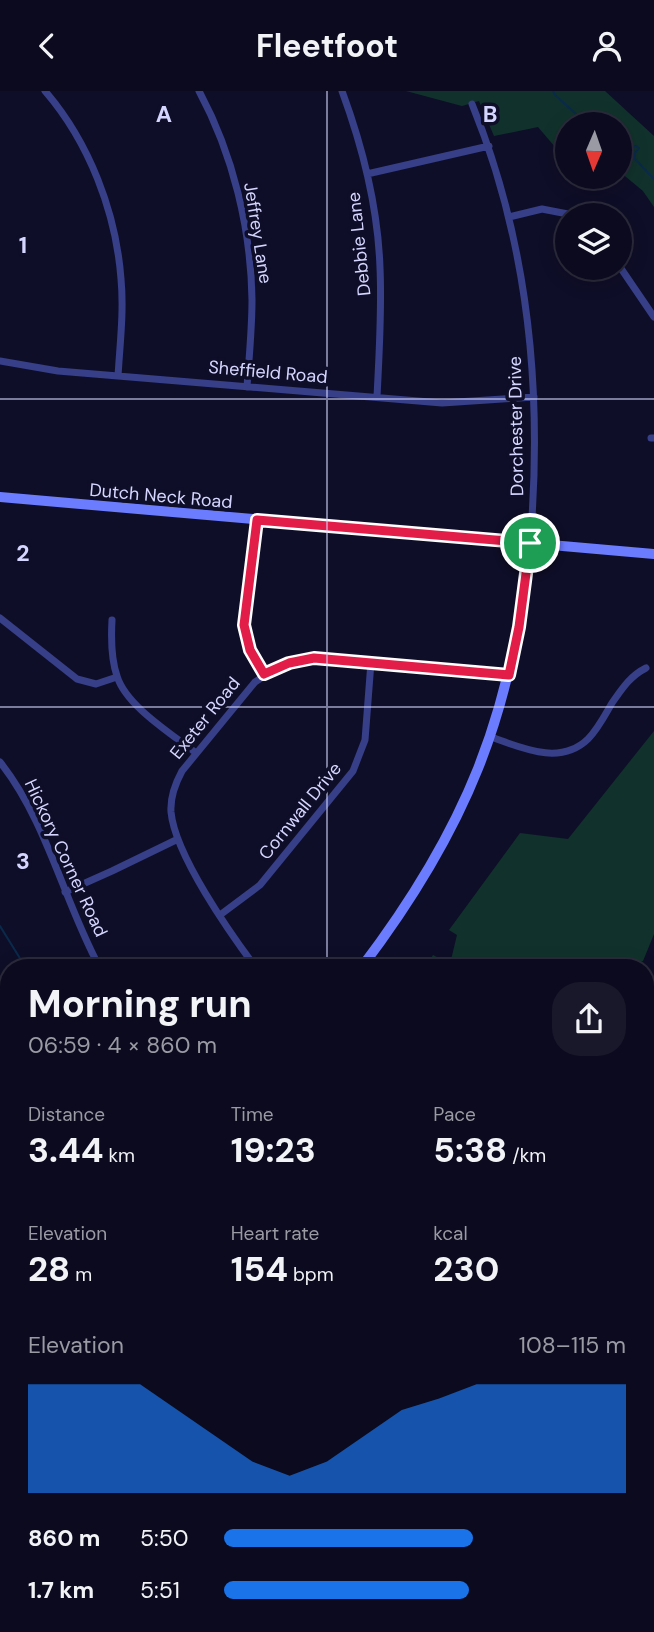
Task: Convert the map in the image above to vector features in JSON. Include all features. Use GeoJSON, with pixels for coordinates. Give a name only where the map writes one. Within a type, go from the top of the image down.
{"type":"FeatureCollection","features":[{"type":"Feature","properties":{"kind":"street"},"geometry":{"type":"LineString","coordinates":[[45,91],[82,146],[111,218],[121,278],[122,320],[118,376]]}},
{"type":"Feature","properties":{"kind":"street","name":"Jeffrey Lane"},"geometry":{"type":"LineString","coordinates":[[199,91],[227,157],[246,234],[251,297],[247,387]]}},
{"type":"Feature","properties":{"kind":"street","name":"Debbie Lane"},"geometry":{"type":"LineString","coordinates":[[342,91],[367,174],[380,265],[377,397]]}},
{"type":"Feature","properties":{"kind":"street","name":"Dorchester Drive"},"geometry":{"type":"LineString","coordinates":[[368,959],[395,923],[437,857],[461,810],[491,737],[509,675],[519,627],[530,543],[535,465],[534,397],[524,292],[509,217],[489,146],[472,104]]}},
{"type":"Feature","properties":{"kind":"street"},"geometry":{"type":"LineString","coordinates":[[367,174],[489,146]]}},
{"type":"Feature","properties":{"kind":"street"},"geometry":{"type":"LineString","coordinates":[[509,217],[542,209],[555,212]]}},
{"type":"Feature","properties":{"kind":"street"},"geometry":{"type":"LineString","coordinates":[[629,280],[654,317]]}},
{"type":"Feature","properties":{"kind":"street","name":"Sheffield Road"},"geometry":{"type":"LineString","coordinates":[[0,361],[40,369],[454,403],[534,397]]}},
{"type":"Feature","properties":{"kind":"street","name":"Dutch Neck Road"},"geometry":{"type":"LineString","coordinates":[[0,497],[654,554]]}},
{"type":"Feature","properties":{"kind":"street"},"geometry":{"type":"LineString","coordinates":[[257,520],[244,625],[250,650],[264,674]]}},
{"type":"Feature","properties":{"kind":"street"},"geometry":{"type":"LineString","coordinates":[[0,618],[77,679],[96,684],[117,677]]}},
{"type":"Feature","properties":{"kind":"street"},"geometry":{"type":"LineString","coordinates":[[112,620],[111,638],[117,677],[135,703],[196,753]]}},
{"type":"Feature","properties":{"kind":"street","name":"Exeter Road"},"geometry":{"type":"LineString","coordinates":[[250,959],[220,915],[178,839],[172,821],[172,799],[182,771],[248,689],[264,674],[306,659],[371,662],[509,675]]}},
{"type":"Feature","properties":{"kind":"street","name":"Cornwall Drive"},"geometry":{"type":"LineString","coordinates":[[220,915],[260,885],[353,771],[365,740],[371,662]]}},
{"type":"Feature","properties":{"kind":"street"},"geometry":{"type":"LineString","coordinates":[[491,737],[536,752],[554,754],[572,749],[588,739],[623,687],[646,668]]}},
{"type":"Feature","properties":{"kind":"street","name":"Hickory Corner Road"},"geometry":{"type":"LineString","coordinates":[[0,762],[21,792],[96,959]]}},
{"type":"Feature","properties":{"kind":"street"},"geometry":{"type":"LineString","coordinates":[[65,891],[178,839]]}},
{"type":"Feature","properties":{"kind":"green space"},"geometry":{"type":"Polygon","coordinates":[[[406,91],[605,91],[628,112],[555,112],[555,147],[538,127],[494,136],[479,101],[462,106],[406,91]]]}},
{"type":"Feature","properties":{"kind":"green space"},"geometry":{"type":"Polygon","coordinates":[[[632,116],[654,136],[654,207],[643,191],[632,182],[632,116]]]}},
{"type":"Feature","properties":{"kind":"green space"},"geometry":{"type":"Polygon","coordinates":[[[654,731],[654,934],[644,959],[451,959],[457,935],[449,930],[520,833],[568,839],[654,731]]]}},
{"type":"Feature","properties":{"kind":"waterway"},"geometry":{"type":"LineString","coordinates":[[553,91],[574,112]]}},
{"type":"Feature","properties":{"kind":"waterway"},"geometry":{"type":"LineString","coordinates":[[632,147],[639,148],[635,159],[654,179]]}},
{"type":"Feature","properties":{"kind":"waterway"},"geometry":{"type":"LineString","coordinates":[[0,926],[20,959]]}},
{"type":"Feature","properties":{"kind":"route"},"geometry":{"type":"LineString","coordinates":[[257,520],[530,543],[519,627],[509,675],[326,658],[289,663],[264,674],[247,643],[245,619],[257,520]]}}]}
